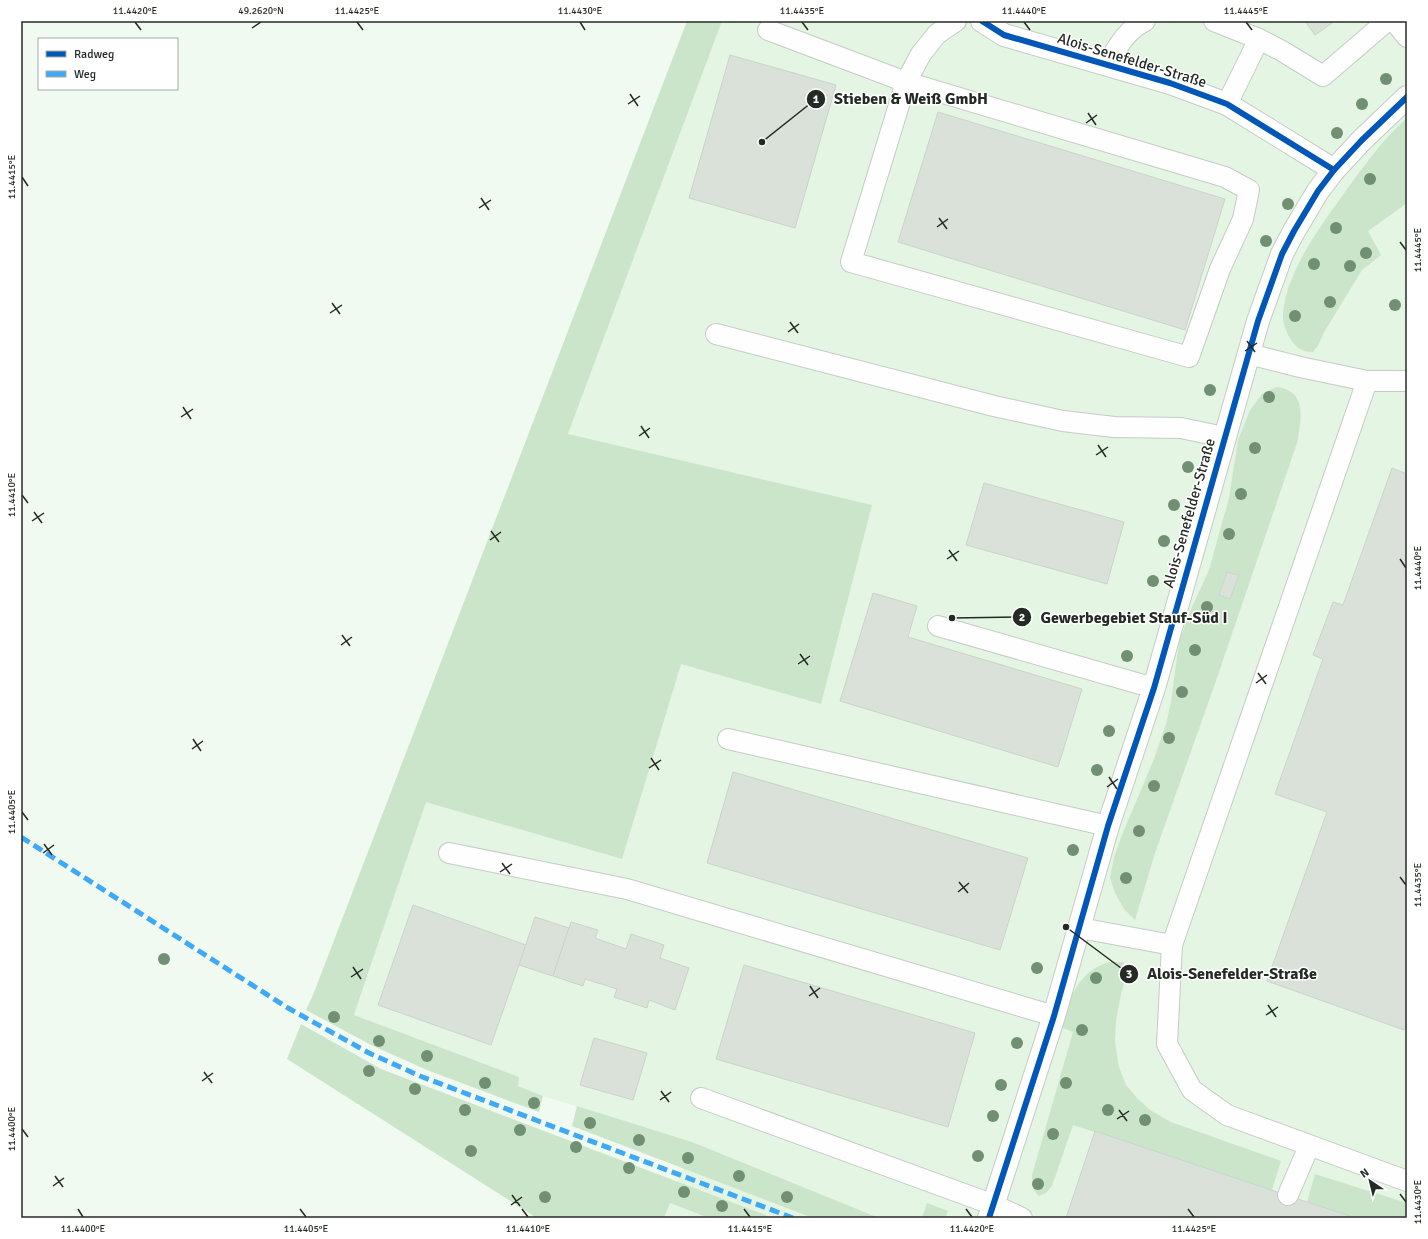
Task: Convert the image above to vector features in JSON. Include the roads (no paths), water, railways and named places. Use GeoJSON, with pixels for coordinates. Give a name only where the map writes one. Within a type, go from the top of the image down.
{"type":"FeatureCollection","features":[{"type":"Feature","properties":{"kind":"street","name":"Alois-Senefelder-Straße"},"geometry":{"type":"LineString","coordinates":[[982,21],[1004,35],[1170,83],[1227,104],[1334,170]]}},
{"type":"Feature","properties":{"kind":"street","name":"Alois-Senefelder-Straße"},"geometry":{"type":"LineString","coordinates":[[992,1212],[1054,1016],[1108,826],[1154,688],[1258,321],[1282,254],[1318,191],[1334,170],[1362,140],[1407,97]]}},
{"type":"Feature","properties":{"kind":"lane"},"geometry":{"type":"LineString","coordinates":[[768,30],[906,82],[1225,177],[1249,190],[1243,219],[1220,269],[1189,357],[851,262],[906,82],[921,54],[937,34],[956,21]]}},
{"type":"Feature","properties":{"kind":"lane"},"geometry":{"type":"LineString","coordinates":[[1107,64],[1123,39],[1134,26],[1145,21]]}},
{"type":"Feature","properties":{"kind":"lane"},"geometry":{"type":"LineString","coordinates":[[1214,21],[1259,39],[1323,76],[1388,21]]}},
{"type":"Feature","properties":{"kind":"lane"},"geometry":{"type":"LineString","coordinates":[[1394,21],[1407,37]]}},
{"type":"Feature","properties":{"kind":"lane"},"geometry":{"type":"LineString","coordinates":[[1227,104],[1259,39]]}},
{"type":"Feature","properties":{"kind":"lane"},"geometry":{"type":"LineString","coordinates":[[716,334],[994,406],[1063,422],[1114,427],[1181,428],[1224,437]]}},
{"type":"Feature","properties":{"kind":"lane"},"geometry":{"type":"LineString","coordinates":[[1249,354],[1366,381],[1407,381]]}},
{"type":"Feature","properties":{"kind":"lane"},"geometry":{"type":"LineString","coordinates":[[1366,381],[1172,945],[1167,1044],[1192,1090],[1227,1115],[1407,1181]]}},
{"type":"Feature","properties":{"kind":"lane"},"geometry":{"type":"LineString","coordinates":[[938,626],[1154,688]]}},
{"type":"Feature","properties":{"kind":"lane"},"geometry":{"type":"LineString","coordinates":[[728,739],[1108,826]]}},
{"type":"Feature","properties":{"kind":"lane"},"geometry":{"type":"LineString","coordinates":[[449,853],[628,889],[1054,1016]]}},
{"type":"Feature","properties":{"kind":"lane"},"geometry":{"type":"LineString","coordinates":[[1080,928],[1172,945]]}},
{"type":"Feature","properties":{"kind":"lane"},"geometry":{"type":"LineString","coordinates":[[701,1098],[992,1212],[1022,1218]]}},
{"type":"Feature","properties":{"kind":"lane"},"geometry":{"type":"LineString","coordinates":[[1288,1195],[1309,1146]]}},
{"type":"Feature","properties":{"kind":"place","name":"Stieben & Weiß GmbH"},"geometry":{"type":"Point","coordinates":[762,142]}},
{"type":"Feature","properties":{"kind":"place","name":"Gewerbegebiet Stauf-Süd I"},"geometry":{"type":"Point","coordinates":[952,618]}},
{"type":"Feature","properties":{"kind":"place","name":"Alois-Senefelder-Straße"},"geometry":{"type":"Point","coordinates":[1066,927]}}]}
